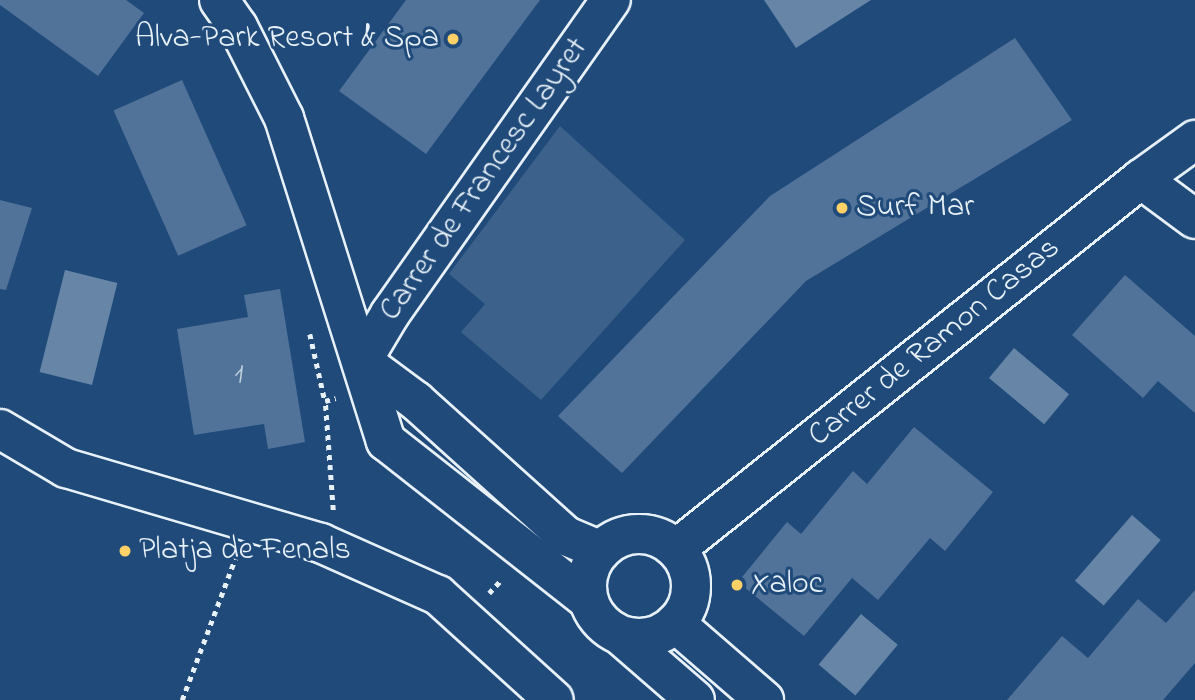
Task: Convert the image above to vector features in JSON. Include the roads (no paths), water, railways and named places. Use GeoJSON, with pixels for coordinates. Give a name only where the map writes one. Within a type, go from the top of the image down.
{"type":"FeatureCollection","features":[{"type":"Feature","properties":{"kind":"street"},"geometry":{"type":"LineString","coordinates":[[219,0],[238,27],[284,118],[386,441],[588,600],[599,620],[695,700]]}},
{"type":"Feature","properties":{"kind":"street","name":"Carrer de Francesc Layret"},"geometry":{"type":"LineString","coordinates":[[366,375],[390,314],[611,0]]}},
{"type":"Feature","properties":{"kind":"street","name":"Carrer de Ramon Casas"},"geometry":{"type":"LineString","coordinates":[[676,549],[1141,179],[1195,140]]}},
{"type":"Feature","properties":{"kind":"street"},"geometry":{"type":"LineString","coordinates":[[1141,179],[1195,219]]}},
{"type":"Feature","properties":{"kind":"street"},"geometry":{"type":"LineString","coordinates":[[366,375],[415,401],[566,536],[601,551]]}},
{"type":"Feature","properties":{"kind":"street"},"geometry":{"type":"LineString","coordinates":[[0,429],[66,468],[336,549],[438,595],[554,700]]}},
{"type":"Feature","properties":{"kind":"street"},"geometry":{"type":"LineString","coordinates":[[588,600],[587,579],[592,563],[608,543],[631,534],[654,536],[676,549],[688,566],[692,589],[683,616],[664,633],[641,639],[620,635]]}},
{"type":"Feature","properties":{"kind":"street"},"geometry":{"type":"LineString","coordinates":[[674,623],[764,700]]}},
{"type":"Feature","properties":{"kind":"place","name":"Alva-Park Resort & Spa"},"geometry":{"type":"Point","coordinates":[453,39]}},
{"type":"Feature","properties":{"kind":"place","name":"Surf Mar"},"geometry":{"type":"Point","coordinates":[842,208]}},
{"type":"Feature","properties":{"kind":"place","name":"Platja de Fenals"},"geometry":{"type":"Point","coordinates":[125,551]}},
{"type":"Feature","properties":{"kind":"place","name":"Xaloc"},"geometry":{"type":"Point","coordinates":[737,585]}}]}
